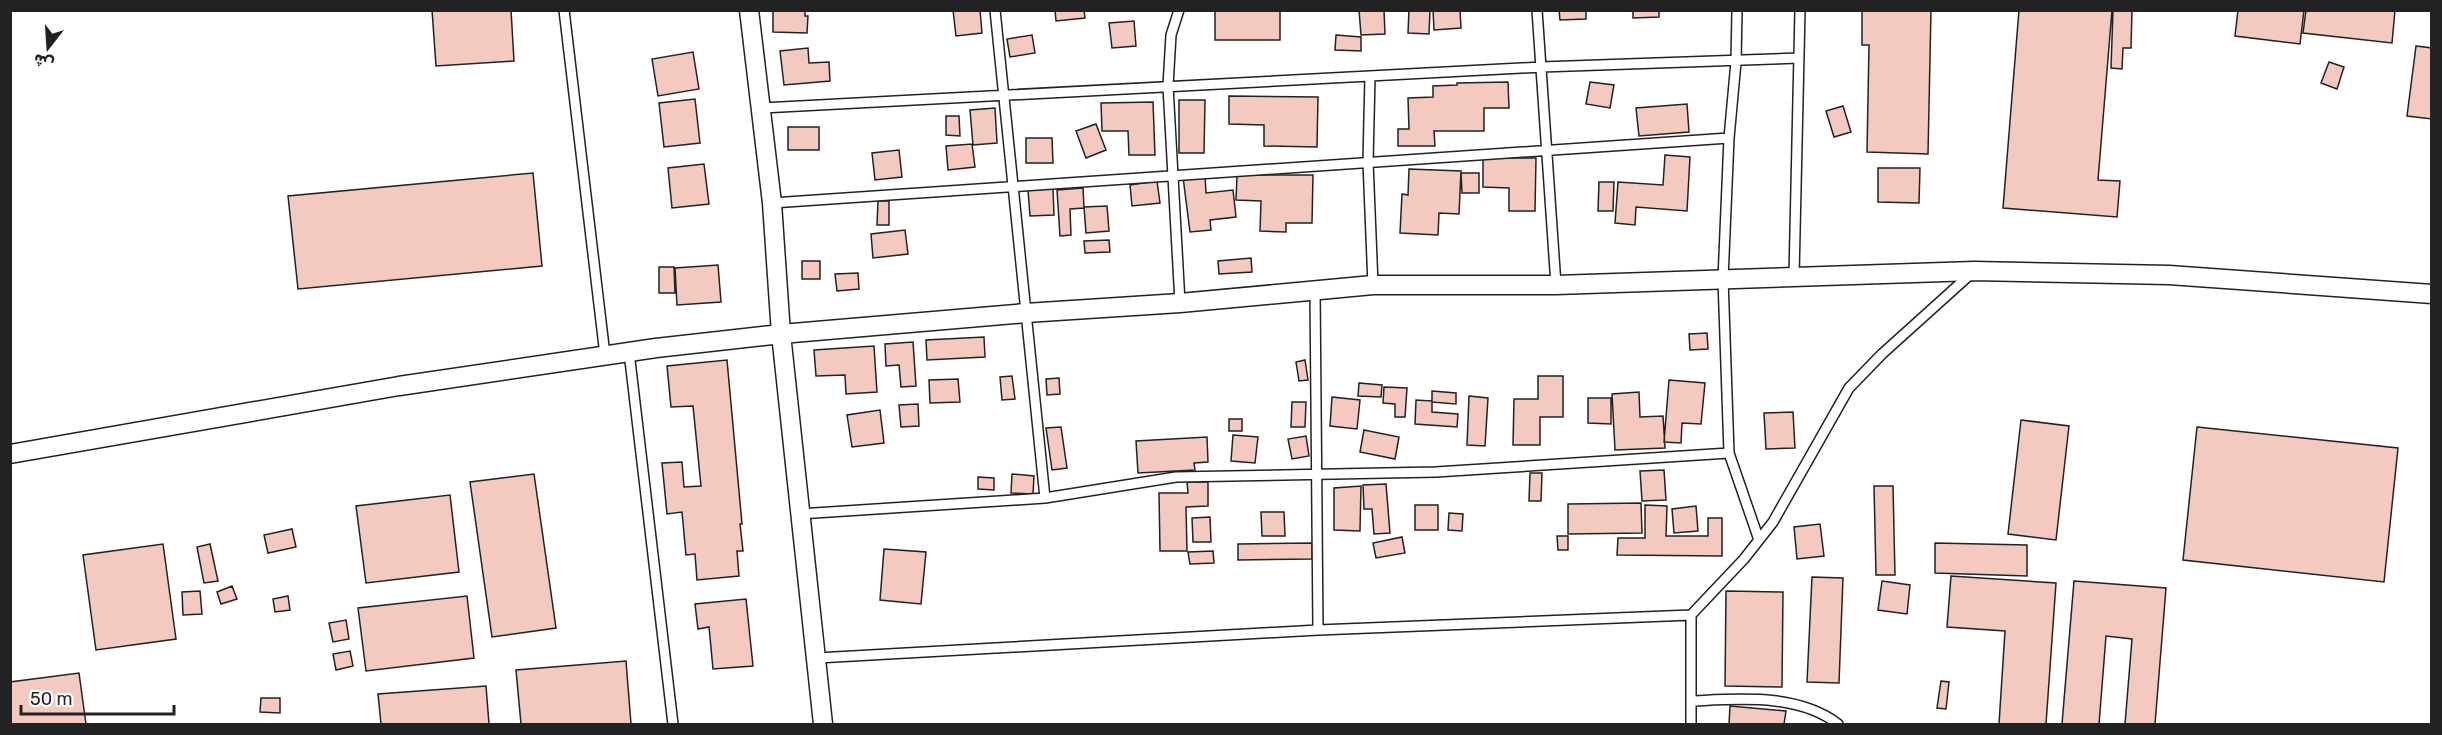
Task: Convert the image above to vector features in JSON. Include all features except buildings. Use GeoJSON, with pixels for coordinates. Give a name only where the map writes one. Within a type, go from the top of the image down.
{"type":"FeatureCollection","features":[{"type":"Feature","properties":{"kind":"street"},"geometry":{"type":"LineString","coordinates":[[749,10],[772,203],[781,334],[823,724]]}},
{"type":"Feature","properties":{"kind":"street"},"geometry":{"type":"LineString","coordinates":[[10,454],[387,388],[628,352],[781,334],[1026,313],[1180,303],[1373,285],[1556,285],[1974,271],[2169,275],[2432,294]]}},
{"type":"Feature","properties":{"kind":"lane"},"geometry":{"type":"LineString","coordinates":[[564,10],[605,355]]}},
{"type":"Feature","properties":{"kind":"lane"},"geometry":{"type":"LineString","coordinates":[[995,10],[1045,498]]}},
{"type":"Feature","properties":{"kind":"lane"},"geometry":{"type":"LineString","coordinates":[[1179,10],[1172,35],[1168,86],[1180,303]]}},
{"type":"Feature","properties":{"kind":"lane"},"geometry":{"type":"LineString","coordinates":[[1537,10],[1556,285]]}},
{"type":"Feature","properties":{"kind":"lane"},"geometry":{"type":"LineString","coordinates":[[1737,10],[1723,279],[1729,453],[1759,540]]}},
{"type":"Feature","properties":{"kind":"lane"},"geometry":{"type":"LineString","coordinates":[[1794,276],[1800,10]]}},
{"type":"Feature","properties":{"kind":"lane"},"geometry":{"type":"LineString","coordinates":[[762,108],[1541,67],[1736,62],[1799,58]]}},
{"type":"Feature","properties":{"kind":"lane"},"geometry":{"type":"LineString","coordinates":[[1370,76],[1368,162],[1373,285]]}},
{"type":"Feature","properties":{"kind":"lane"},"geometry":{"type":"LineString","coordinates":[[772,203],[1729,138]]}},
{"type":"Feature","properties":{"kind":"lane"},"geometry":{"type":"LineString","coordinates":[[817,658],[1318,630],[1691,615],[1727,579],[1778,514],[1849,388],[1882,354],[1974,271]]}},
{"type":"Feature","properties":{"kind":"lane"},"geometry":{"type":"LineString","coordinates":[[1315,290],[1318,630]]}},
{"type":"Feature","properties":{"kind":"lane"},"geometry":{"type":"LineString","coordinates":[[628,352],[673,724]]}},
{"type":"Feature","properties":{"kind":"lane"},"geometry":{"type":"LineString","coordinates":[[799,514],[1045,498],[1176,477],[1436,472],[1729,453]]}},
{"type":"Feature","properties":{"kind":"lane"},"geometry":{"type":"LineString","coordinates":[[1691,615],[1691,724]]}},
{"type":"Feature","properties":{"kind":"lane"},"geometry":{"type":"LineString","coordinates":[[1691,701],[1758,699],[1781,702],[1813,711],[1838,724]]}}]}
